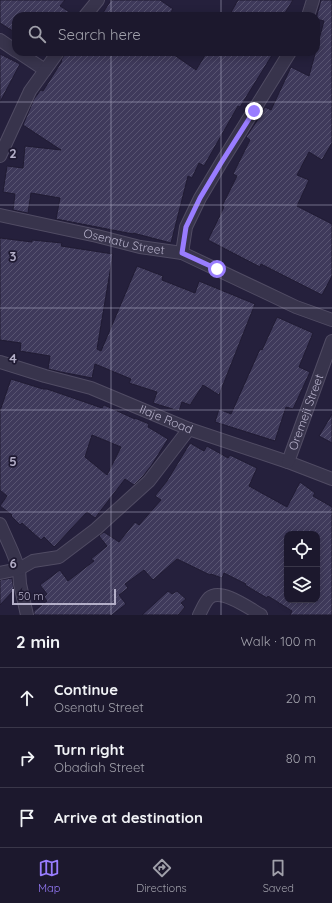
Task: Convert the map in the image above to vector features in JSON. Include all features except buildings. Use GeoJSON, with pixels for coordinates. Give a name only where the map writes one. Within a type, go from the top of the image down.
{"type":"FeatureCollection","features":[{"type":"Feature","properties":{"kind":"street"},"geometry":{"type":"LineString","coordinates":[[88,12],[98,0]]}},
{"type":"Feature","properties":{"kind":"street"},"geometry":{"type":"LineString","coordinates":[[309,12],[312,0]]}},
{"type":"Feature","properties":{"kind":"street"},"geometry":{"type":"LineString","coordinates":[[0,40],[12,48]]}},
{"type":"Feature","properties":{"kind":"street"},"geometry":{"type":"LineString","coordinates":[[24,56],[45,70]]}},
{"type":"Feature","properties":{"kind":"street"},"geometry":{"type":"LineString","coordinates":[[0,156],[30,91],[55,56]]}},
{"type":"Feature","properties":{"kind":"street"},"geometry":{"type":"LineString","coordinates":[[182,253],[186,227],[200,198],[288,56]]}},
{"type":"Feature","properties":{"kind":"street","name":"Osenatu Street"},"geometry":{"type":"LineString","coordinates":[[0,215],[140,247],[182,253],[296,307],[332,320]]}},
{"type":"Feature","properties":{"kind":"street","name":"Oremeji Street"},"geometry":{"type":"LineString","coordinates":[[288,462],[332,341]]}},
{"type":"Feature","properties":{"kind":"street","name":"Ilaje Road"},"geometry":{"type":"LineString","coordinates":[[0,362],[91,388],[189,429],[288,462],[332,479]]}},
{"type":"Feature","properties":{"kind":"street"},"geometry":{"type":"LineString","coordinates":[[0,573],[19,569],[32,561],[58,557],[96,529],[149,482],[189,429]]}},
{"type":"Feature","properties":{"kind":"street"},"geometry":{"type":"LineString","coordinates":[[0,524],[19,569],[20,584],[28,615]]}},
{"type":"Feature","properties":{"kind":"street"},"geometry":{"type":"LineString","coordinates":[[199,615],[210,597],[217,595],[229,596],[262,615]]}},
{"type":"Feature","properties":{"kind":"route"},"geometry":{"type":"LineString","coordinates":[[217,269],[182,253],[186,227],[200,198],[254,111]]}}]}
